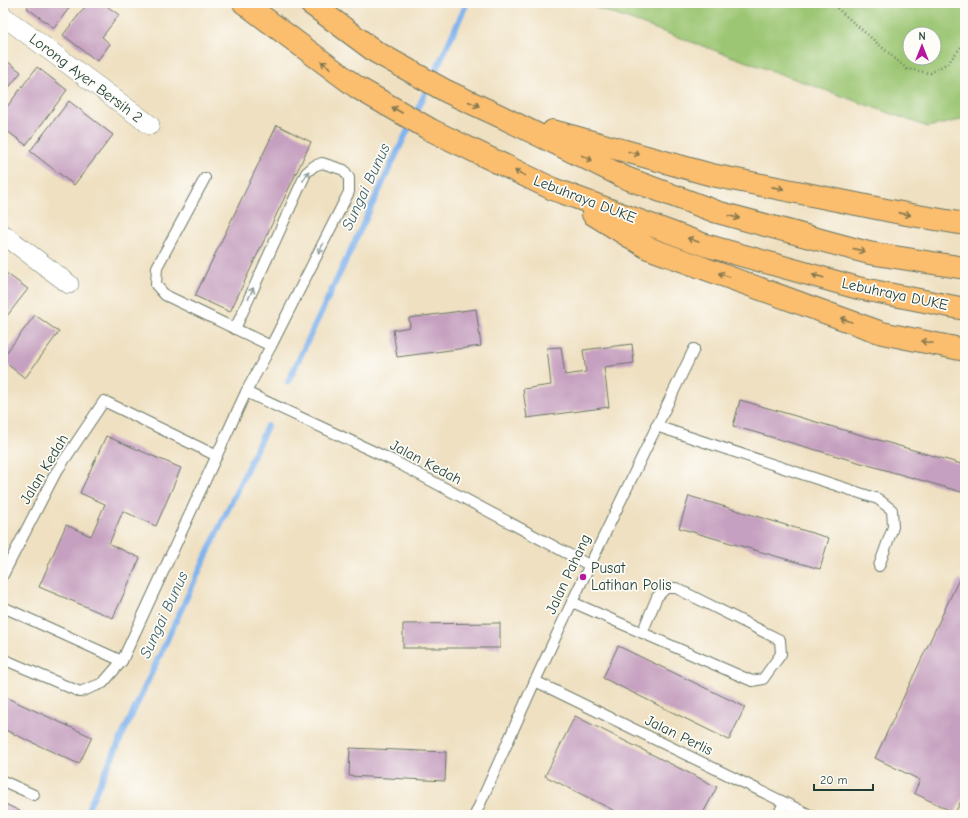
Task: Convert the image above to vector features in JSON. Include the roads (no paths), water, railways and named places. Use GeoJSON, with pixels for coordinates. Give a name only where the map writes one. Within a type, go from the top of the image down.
{"type":"FeatureCollection","features":[{"type":"Feature","properties":{"kind":"highway","name":"Lebuhraya DUKE"},"geometry":{"type":"LineString","coordinates":[[244,3],[358,88],[431,130],[553,189],[705,245],[858,288],[965,309]]}},
{"type":"Feature","properties":{"kind":"highway"},"geometry":{"type":"LineString","coordinates":[[310,3],[376,52],[446,91],[626,178],[717,212],[869,253],[965,268]]}},
{"type":"Feature","properties":{"kind":"highway"},"geometry":{"type":"LineString","coordinates":[[502,117],[712,175],[898,213],[965,224]]}},
{"type":"Feature","properties":{"kind":"highway"},"geometry":{"type":"LineString","coordinates":[[553,189],[648,248],[882,333],[965,350]]}},
{"type":"Feature","properties":{"kind":"street","name":"Lorong Ayer Bersih 2"},"geometry":{"type":"LineString","coordinates":[[3,16],[150,125]]}},
{"type":"Feature","properties":{"kind":"street"},"geometry":{"type":"LineString","coordinates":[[3,234],[70,284]]}},
{"type":"Feature","properties":{"kind":"lane"},"geometry":{"type":"LineString","coordinates":[[3,659],[80,692],[102,683],[122,662],[246,392],[349,192],[349,178],[344,170],[322,163],[314,166],[306,173],[235,329]]}},
{"type":"Feature","properties":{"kind":"lane"},"geometry":{"type":"LineString","coordinates":[[205,178],[157,267],[156,285],[165,295],[271,346]]}},
{"type":"Feature","properties":{"kind":"lane","name":"Jalan Pahang"},"geometry":{"type":"LineString","coordinates":[[475,815],[572,602],[694,349]]}},
{"type":"Feature","properties":{"kind":"lane","name":"Jalan Kedah"},"geometry":{"type":"LineString","coordinates":[[246,392],[394,461],[589,566]]}},
{"type":"Feature","properties":{"kind":"lane","name":"Jalan Kedah"},"geometry":{"type":"LineString","coordinates":[[3,575],[55,474],[104,401],[217,456]]}},
{"type":"Feature","properties":{"kind":"lane"},"geometry":{"type":"LineString","coordinates":[[656,426],[878,499],[892,510],[893,527],[879,566]]}},
{"type":"Feature","properties":{"kind":"lane"},"geometry":{"type":"LineString","coordinates":[[572,602],[642,633],[752,681],[763,679],[781,654],[780,640],[676,588],[666,588],[657,597],[642,633]]}},
{"type":"Feature","properties":{"kind":"lane"},"geometry":{"type":"LineString","coordinates":[[3,607],[122,662]]}},
{"type":"Feature","properties":{"kind":"lane","name":"Jalan Perlis"},"geometry":{"type":"LineString","coordinates":[[535,681],[810,815]]}},
{"type":"Feature","properties":{"kind":"lane"},"geometry":{"type":"LineString","coordinates":[[3,781],[34,795]]}},
{"type":"Feature","properties":{"kind":"lane"},"geometry":{"type":"LineString","coordinates":[[778,815],[784,803]]}},
{"type":"Feature","properties":{"kind":"waterway","name":"Sungai Bunus"},"geometry":{"type":"LineString","coordinates":[[288,382],[467,3]]}},
{"type":"Feature","properties":{"kind":"waterway","name":"Sungai Bunus"},"geometry":{"type":"LineString","coordinates":[[85,815],[267,426]]}},
{"type":"Feature","properties":{"kind":"place","name":"Pusat Latihan Polis"},"geometry":{"type":"Point","coordinates":[583,577]}}]}
